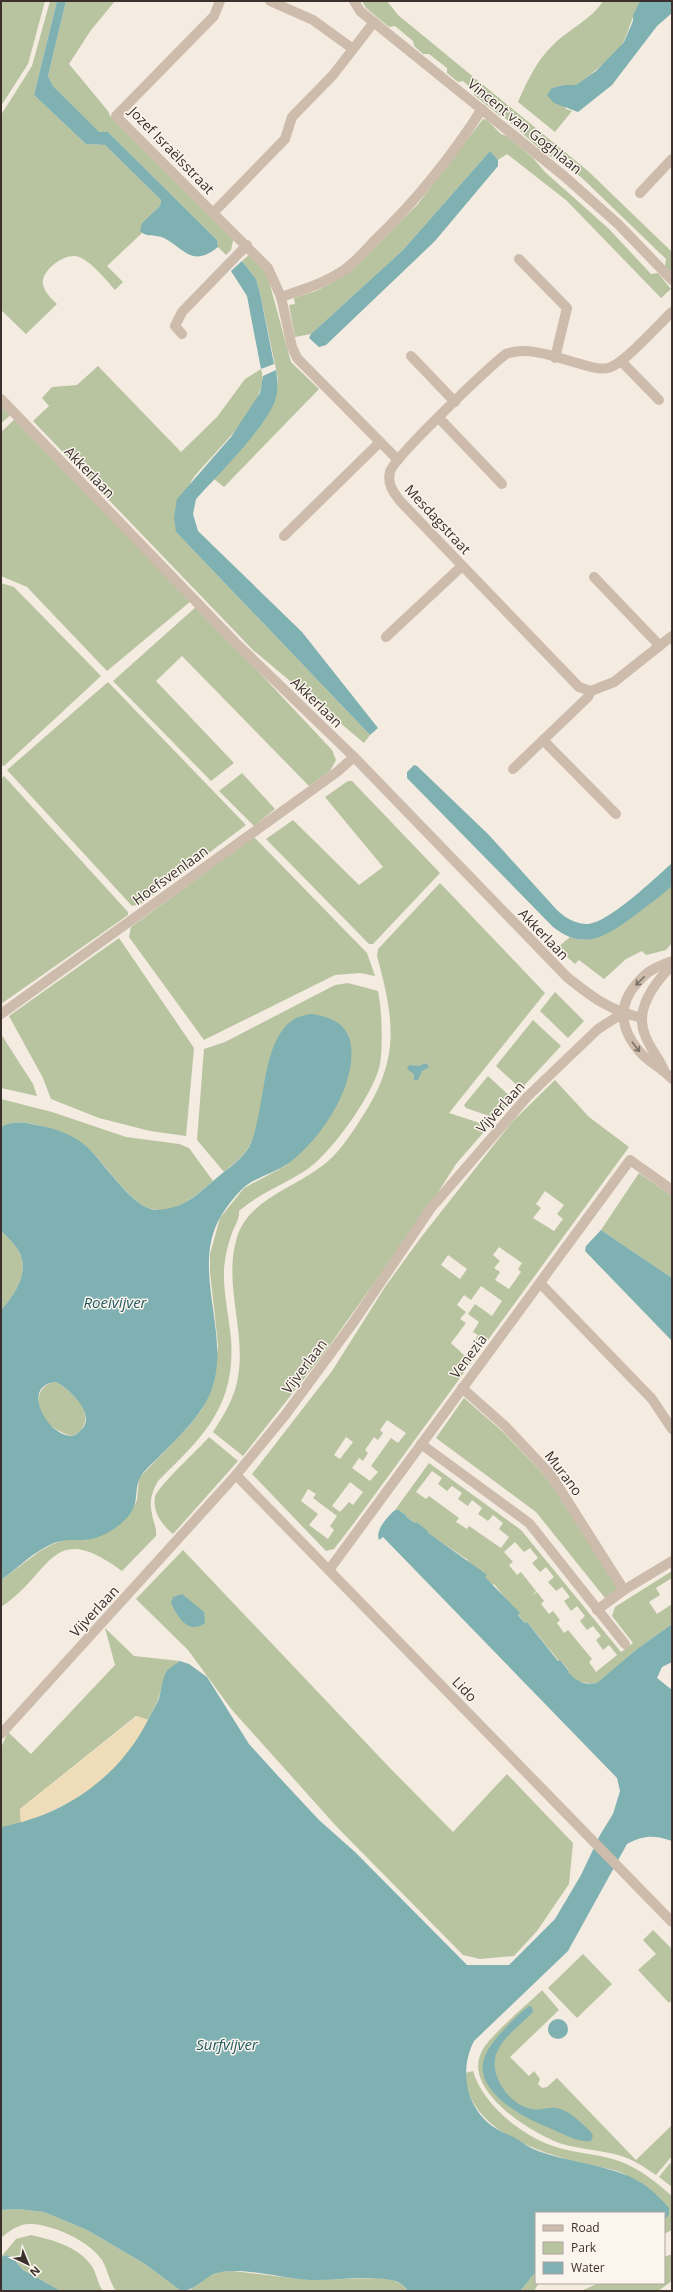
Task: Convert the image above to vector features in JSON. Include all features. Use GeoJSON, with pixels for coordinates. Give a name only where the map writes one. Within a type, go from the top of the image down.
{"type":"FeatureCollection","features":[{"type":"Feature","properties":{"kind":"street","name":"Jozef Israëlsstraat"},"geometry":{"type":"LineString","coordinates":[[220,1],[214,16],[116,116],[214,212],[268,268],[281,297],[292,347],[297,358],[398,460]]}},
{"type":"Feature","properties":{"kind":"street"},"geometry":{"type":"LineString","coordinates":[[270,1],[313,20],[353,49]]}},
{"type":"Feature","properties":{"kind":"street","name":"Vincent van Goghlaan"},"geometry":{"type":"LineString","coordinates":[[354,1],[360,11],[564,176],[618,224],[672,280]]}},
{"type":"Feature","properties":{"kind":"street"},"geometry":{"type":"LineString","coordinates":[[214,212],[285,139],[292,117],[333,75],[374,22]]}},
{"type":"Feature","properties":{"kind":"street"},"geometry":{"type":"LineString","coordinates":[[281,297],[316,286],[341,272],[356,259],[422,191],[447,161],[482,110]]}},
{"type":"Feature","properties":{"kind":"street"},"geometry":{"type":"LineString","coordinates":[[640,193],[672,159]]}},
{"type":"Feature","properties":{"kind":"street"},"geometry":{"type":"LineString","coordinates":[[182,334],[175,326],[182,312],[247,245]]}},
{"type":"Feature","properties":{"kind":"street"},"geometry":{"type":"LineString","coordinates":[[520,259],[567,308],[555,358]]}},
{"type":"Feature","properties":{"kind":"street","name":"Mesdagstraat"},"geometry":{"type":"LineString","coordinates":[[591,691],[579,687],[568,677],[401,502],[390,487],[390,472],[398,460],[439,418],[506,354],[516,350],[596,368],[608,368],[621,361],[672,312]]}},
{"type":"Feature","properties":{"kind":"street"},"geometry":{"type":"LineString","coordinates":[[411,356],[455,402]]}},
{"type":"Feature","properties":{"kind":"street"},"geometry":{"type":"LineString","coordinates":[[621,361],[658,400]]}},
{"type":"Feature","properties":{"kind":"street","name":"Akkerlaan"},"geometry":{"type":"LineString","coordinates":[[1,399],[235,642],[354,757],[567,977],[594,1000],[623,1013],[642,1018]]}},
{"type":"Feature","properties":{"kind":"street"},"geometry":{"type":"LineString","coordinates":[[439,418],[502,484]]}},
{"type":"Feature","properties":{"kind":"street"},"geometry":{"type":"LineString","coordinates":[[284,536],[380,442]]}},
{"type":"Feature","properties":{"kind":"street"},"geometry":{"type":"LineString","coordinates":[[386,637],[462,566]]}},
{"type":"Feature","properties":{"kind":"street"},"geometry":{"type":"LineString","coordinates":[[594,577],[660,646]]}},
{"type":"Feature","properties":{"kind":"street"},"geometry":{"type":"LineString","coordinates":[[513,769],[588,697],[591,691],[614,682],[672,636]]}},
{"type":"Feature","properties":{"kind":"street"},"geometry":{"type":"LineString","coordinates":[[543,740],[616,814]]}},
{"type":"Feature","properties":{"kind":"street","name":"Hoefsvenlaan"},"geometry":{"type":"LineString","coordinates":[[1,1014],[337,772],[354,757]]}},
{"type":"Feature","properties":{"kind":"street"},"geometry":{"type":"LineString","coordinates":[[665,1071],[648,1060],[630,1038],[623,1013],[624,1002],[629,991],[651,970],[672,961]]}},
{"type":"Feature","properties":{"kind":"street"},"geometry":{"type":"LineString","coordinates":[[672,965],[660,978],[647,999],[642,1018],[645,1035],[665,1071],[672,1079]]}},
{"type":"Feature","properties":{"kind":"street","name":"Vijverlaan"},"geometry":{"type":"LineString","coordinates":[[1,1734],[236,1476],[286,1414],[353,1323],[431,1208],[527,1097],[598,1029],[623,1013]]}},
{"type":"Feature","properties":{"kind":"street","name":"Venezia"},"geometry":{"type":"LineString","coordinates":[[329,1570],[630,1160],[672,1190]]}},
{"type":"Feature","properties":{"kind":"street"},"geometry":{"type":"LineString","coordinates":[[540,1283],[652,1398],[672,1429]]}},
{"type":"Feature","properties":{"kind":"street","name":"Murano"},"geometry":{"type":"LineString","coordinates":[[462,1388],[505,1426],[551,1474],[624,1590]]}},
{"type":"Feature","properties":{"kind":"street"},"geometry":{"type":"LineString","coordinates":[[421,1444],[529,1523],[625,1644]]}},
{"type":"Feature","properties":{"kind":"street","name":"Lido"},"geometry":{"type":"LineString","coordinates":[[236,1476],[672,1922]]}},
{"type":"Feature","properties":{"kind":"street"},"geometry":{"type":"LineString","coordinates":[[598,1610],[624,1590],[672,1561]]}},
{"type":"Feature","properties":{"kind":"green space"},"geometry":{"type":"Polygon","coordinates":[[[1,1],[45,1],[28,64],[1,106],[1,1]]]}},
{"type":"Feature","properties":{"kind":"green space"},"geometry":{"type":"Polygon","coordinates":[[[50,1],[57,1],[34,95],[86,144],[105,145],[161,200],[160,206],[142,223],[142,233],[107,266],[123,282],[115,290],[86,260],[75,256],[65,258],[54,264],[45,274],[43,279],[46,292],[57,304],[26,334],[1,310],[1,115],[32,66],[50,1]]]}},
{"type":"Feature","properties":{"kind":"green space"},"geometry":{"type":"Polygon","coordinates":[[[66,1],[115,1],[91,30],[69,64],[108,111],[110,116],[234,236],[231,250],[226,255],[218,247],[217,240],[108,132],[99,133],[53,86],[48,76],[66,1]]]}},
{"type":"Feature","properties":{"kind":"green space"},"geometry":{"type":"Polygon","coordinates":[[[362,1],[387,1],[398,15],[588,171],[672,252],[672,273],[665,266],[666,259],[581,177],[540,149],[505,118],[474,95],[473,90],[463,81],[458,82],[447,73],[447,68],[429,54],[423,54],[414,46],[413,41],[395,26],[389,27],[366,8],[362,1]]]}},
{"type":"Feature","properties":{"kind":"green space"},"geometry":{"type":"Polygon","coordinates":[[[603,1],[640,1],[624,41],[610,58],[576,85],[564,85],[552,88],[566,109],[572,111],[555,132],[518,102],[533,71],[542,57],[560,39],[592,14],[603,1]]]}},
{"type":"Feature","properties":{"kind":"green space"},"geometry":{"type":"Polygon","coordinates":[[[483,119],[487,120],[501,134],[507,136],[533,158],[545,172],[609,229],[651,274],[658,273],[671,289],[661,298],[566,200],[507,154],[498,160],[490,151],[403,250],[311,334],[295,337],[289,305],[295,304],[294,298],[316,291],[335,281],[363,259],[418,204],[483,119]]]}},
{"type":"Feature","properties":{"kind":"green space"},"geometry":{"type":"Polygon","coordinates":[[[251,253],[267,274],[291,362],[319,389],[224,487],[214,479],[258,428],[275,401],[278,379],[256,279],[242,261],[251,253]]]}},
{"type":"Feature","properties":{"kind":"green space"},"geometry":{"type":"Polygon","coordinates":[[[98,366],[181,452],[217,417],[245,379],[261,369],[262,383],[249,412],[225,443],[192,480],[185,497],[176,532],[370,735],[364,743],[253,650],[33,421],[49,406],[42,398],[52,387],[77,385],[98,366]]]}},
{"type":"Feature","properties":{"kind":"green space"},"geometry":{"type":"Polygon","coordinates":[[[1,405],[11,415],[1,423],[1,405]]]}},
{"type":"Feature","properties":{"kind":"green space"},"geometry":{"type":"Polygon","coordinates":[[[15,419],[191,601],[107,671],[27,587],[1,576],[1,432],[15,419]]]}},
{"type":"Feature","properties":{"kind":"green space"},"geometry":{"type":"Polygon","coordinates":[[[1,583],[14,587],[101,676],[4,766],[1,765],[1,583]]]}},
{"type":"Feature","properties":{"kind":"green space"},"geometry":{"type":"Polygon","coordinates":[[[197,606],[332,750],[336,760],[330,771],[309,786],[182,656],[156,681],[234,763],[211,781],[113,681],[197,606]]]}},
{"type":"Feature","properties":{"kind":"green space"},"geometry":{"type":"Polygon","coordinates":[[[108,682],[246,825],[141,904],[132,906],[7,770],[108,682]]]}},
{"type":"Feature","properties":{"kind":"green space"},"geometry":{"type":"Polygon","coordinates":[[[242,773],[275,809],[254,826],[219,791],[242,773]]]}},
{"type":"Feature","properties":{"kind":"green space"},"geometry":{"type":"Polygon","coordinates":[[[4,776],[128,912],[128,915],[1,1004],[1,779],[4,776]]]}},
{"type":"Feature","properties":{"kind":"green space"},"geometry":{"type":"Polygon","coordinates":[[[348,781],[352,781],[440,873],[373,944],[369,944],[266,839],[293,820],[359,885],[383,867],[325,797],[348,781]]]}},
{"type":"Feature","properties":{"kind":"green space"},"geometry":{"type":"Polygon","coordinates":[[[254,837],[367,953],[375,976],[360,973],[335,975],[204,1040],[129,937],[131,927],[254,837]]]}},
{"type":"Feature","properties":{"kind":"green space"},"geometry":{"type":"Polygon","coordinates":[[[440,883],[545,993],[449,1113],[489,1126],[456,1164],[432,1202],[322,1356],[243,1456],[213,1432],[232,1399],[238,1377],[240,1360],[238,1326],[232,1275],[236,1241],[241,1228],[257,1207],[315,1171],[339,1150],[371,1103],[381,1082],[387,1062],[390,1043],[388,1003],[377,956],[378,949],[440,883]],[[426,1063],[418,1066],[414,1080],[422,1071],[426,1063]]]}},
{"type":"Feature","properties":{"kind":"green space"},"geometry":{"type":"Polygon","coordinates":[[[672,886],[672,943],[666,950],[646,955],[642,951],[626,959],[604,979],[579,960],[575,964],[557,948],[570,937],[583,940],[625,922],[672,886]]]}},
{"type":"Feature","properties":{"kind":"green space"},"geometry":{"type":"Polygon","coordinates":[[[119,938],[194,1048],[186,1136],[150,1131],[99,1118],[51,1099],[43,1078],[9,1016],[119,938]]]}},
{"type":"Feature","properties":{"kind":"green space"},"geometry":{"type":"Polygon","coordinates":[[[348,983],[378,991],[382,1037],[380,1064],[376,1076],[370,1090],[351,1120],[329,1149],[318,1160],[300,1174],[255,1199],[239,1211],[238,1218],[227,1248],[224,1269],[225,1295],[231,1339],[231,1363],[228,1383],[222,1402],[213,1419],[189,1450],[158,1481],[156,1485],[151,1505],[156,1536],[122,1571],[98,1556],[80,1549],[66,1550],[54,1556],[18,1594],[1,1607],[1,1580],[40,1551],[67,1539],[86,1540],[132,1511],[137,1500],[139,1478],[189,1426],[202,1409],[214,1382],[218,1345],[210,1272],[210,1254],[220,1218],[244,1188],[287,1165],[287,1026],[278,1039],[272,1054],[255,1134],[243,1155],[224,1172],[197,1140],[204,1049],[225,1042],[335,985],[348,983]]]}},
{"type":"Feature","properties":{"kind":"green space"},"geometry":{"type":"Polygon","coordinates":[[[555,992],[584,1021],[568,1038],[540,1011],[555,992]]]}},
{"type":"Feature","properties":{"kind":"green space"},"geometry":{"type":"Polygon","coordinates":[[[533,1020],[561,1046],[521,1089],[496,1066],[533,1020]]]}},
{"type":"Feature","properties":{"kind":"green space"},"geometry":{"type":"Polygon","coordinates":[[[1,1034],[33,1084],[37,1096],[1,1088],[1,1034]]]}},
{"type":"Feature","properties":{"kind":"green space"},"geometry":{"type":"Polygon","coordinates":[[[488,1076],[513,1099],[495,1118],[466,1108],[464,1105],[488,1076]]]}},
{"type":"Feature","properties":{"kind":"green space"},"geometry":{"type":"Polygon","coordinates":[[[555,1080],[589,1117],[629,1147],[354,1523],[334,1549],[326,1551],[252,1474],[332,1371],[385,1287],[422,1236],[512,1122],[555,1080]],[[545,1191],[536,1204],[541,1208],[533,1218],[554,1231],[563,1219],[557,1214],[564,1205],[545,1191]],[[499,1247],[493,1255],[500,1261],[494,1268],[500,1272],[495,1280],[509,1289],[521,1272],[518,1269],[522,1263],[499,1247]],[[448,1255],[441,1265],[460,1279],[467,1269],[448,1255]],[[481,1286],[471,1300],[464,1295],[457,1305],[466,1312],[460,1319],[466,1323],[451,1343],[465,1356],[478,1335],[473,1332],[479,1322],[468,1314],[475,1304],[492,1316],[502,1301],[481,1286]],[[387,1420],[380,1430],[383,1433],[378,1440],[374,1437],[365,1450],[368,1453],[363,1461],[359,1458],[352,1468],[370,1481],[378,1472],[371,1466],[391,1438],[398,1443],[406,1433],[387,1420]],[[346,1437],[334,1455],[340,1459],[353,1442],[346,1437]],[[350,1482],[332,1506],[340,1512],[349,1502],[353,1505],[363,1492],[350,1482]],[[308,1489],[301,1501],[318,1514],[309,1525],[328,1539],[334,1530],[330,1526],[337,1516],[313,1498],[316,1494],[308,1489]]]}},
{"type":"Feature","properties":{"kind":"green space"},"geometry":{"type":"Polygon","coordinates":[[[1,1099],[52,1112],[126,1137],[179,1144],[189,1148],[213,1181],[193,1198],[169,1209],[152,1209],[144,1206],[135,1200],[93,1154],[75,1139],[56,1130],[32,1124],[14,1123],[1,1127],[1,1099]]]}},
{"type":"Feature","properties":{"kind":"green space"},"geometry":{"type":"Polygon","coordinates":[[[639,1173],[672,1196],[672,1278],[601,1230],[639,1173]]]}},
{"type":"Feature","properties":{"kind":"green space"},"geometry":{"type":"Polygon","coordinates":[[[1,1231],[19,1251],[23,1266],[18,1287],[1,1310],[1,1231]]]}},
{"type":"Feature","properties":{"kind":"green space"},"geometry":{"type":"Polygon","coordinates":[[[56,1382],[75,1397],[81,1404],[84,1411],[84,1425],[79,1432],[74,1435],[69,1436],[57,1430],[47,1422],[40,1410],[40,1392],[44,1387],[56,1382]]]}},
{"type":"Feature","properties":{"kind":"green space"},"geometry":{"type":"Polygon","coordinates":[[[464,1398],[502,1431],[547,1478],[619,1589],[605,1598],[536,1512],[436,1438],[464,1398]]]}},
{"type":"Feature","properties":{"kind":"green space"},"geometry":{"type":"Polygon","coordinates":[[[209,1437],[238,1461],[173,1534],[159,1518],[155,1508],[155,1497],[157,1492],[170,1477],[209,1437]]]}},
{"type":"Feature","properties":{"kind":"green space"},"geometry":{"type":"Polygon","coordinates":[[[429,1463],[521,1530],[621,1652],[633,1643],[612,1616],[615,1607],[672,1571],[672,1578],[656,1588],[660,1595],[649,1602],[657,1614],[672,1604],[672,1624],[637,1649],[597,1684],[575,1680],[568,1672],[569,1670],[560,1660],[559,1661],[527,1622],[525,1623],[494,1584],[493,1585],[467,1562],[468,1560],[426,1532],[427,1531],[406,1517],[407,1516],[399,1510],[395,1510],[429,1463]],[[432,1471],[416,1492],[426,1499],[429,1496],[459,1518],[456,1522],[467,1529],[469,1526],[501,1548],[509,1537],[499,1529],[503,1523],[493,1515],[488,1521],[478,1514],[482,1508],[472,1500],[468,1506],[458,1499],[462,1493],[452,1486],[447,1491],[438,1484],[442,1478],[432,1471]],[[515,1542],[504,1552],[513,1562],[509,1565],[517,1575],[521,1572],[536,1591],[533,1595],[537,1592],[544,1601],[541,1604],[549,1614],[553,1611],[560,1620],[557,1623],[564,1633],[568,1630],[592,1659],[589,1662],[596,1672],[617,1655],[609,1645],[603,1650],[596,1640],[601,1636],[593,1626],[587,1630],[580,1621],[585,1616],[577,1606],[571,1611],[564,1601],[570,1597],[562,1587],[556,1591],[548,1582],[554,1577],[546,1567],[540,1572],[532,1563],[538,1558],[530,1548],[524,1552],[515,1542]]]}},
{"type":"Feature","properties":{"kind":"green space"},"geometry":{"type":"Polygon","coordinates":[[[183,1550],[389,1767],[453,1832],[507,1774],[573,1843],[569,1884],[537,1931],[514,1956],[480,1959],[463,1955],[337,1827],[232,1710],[188,1650],[136,1599],[183,1550]]]}},
{"type":"Feature","properties":{"kind":"green space"},"geometry":{"type":"Polygon","coordinates":[[[105,1628],[134,1656],[180,1661],[166,1672],[158,1700],[148,1720],[136,1716],[20,1809],[21,1824],[1,1827],[1,1748],[8,1732],[31,1754],[115,1665],[105,1628]]]}},
{"type":"Feature","properties":{"kind":"green space"},"geometry":{"type":"Polygon","coordinates":[[[653,1930],[672,1949],[672,2000],[669,2003],[638,1970],[656,1954],[643,1940],[653,1930]]]}},
{"type":"Feature","properties":{"kind":"green space"},"geometry":{"type":"Polygon","coordinates":[[[583,1954],[612,1984],[577,2018],[548,1988],[583,1954]]]}},
{"type":"Feature","properties":{"kind":"green space"},"geometry":{"type":"Polygon","coordinates":[[[542,1990],[559,2010],[510,2057],[529,2076],[534,2071],[540,2079],[538,2084],[542,2088],[547,2087],[557,2078],[636,2160],[672,2125],[672,2156],[656,2175],[619,2155],[562,2144],[534,2131],[503,2108],[490,2095],[481,2081],[478,2066],[482,2051],[486,2044],[542,1990]]]}},
{"type":"Feature","properties":{"kind":"green space"},"geometry":{"type":"Polygon","coordinates":[[[473,2071],[485,2096],[506,2118],[531,2136],[556,2147],[616,2160],[637,2170],[655,2182],[672,2196],[672,2230],[665,2234],[665,2219],[668,2215],[642,2188],[626,2175],[610,2169],[582,2163],[545,2152],[507,2135],[491,2123],[478,2109],[469,2092],[465,2073],[473,2071]]]}},
{"type":"Feature","properties":{"kind":"green space"},"geometry":{"type":"Polygon","coordinates":[[[670,2163],[672,2165],[672,2187],[659,2177],[670,2163]]]}},
{"type":"Feature","properties":{"kind":"green space"},"geometry":{"type":"Polygon","coordinates":[[[18,2209],[44,2212],[87,2230],[145,2264],[181,2291],[116,2291],[102,2260],[89,2246],[70,2235],[50,2227],[27,2224],[11,2230],[1,2238],[1,2210],[18,2209]]]}},
{"type":"Feature","properties":{"kind":"green space"},"geometry":{"type":"Polygon","coordinates":[[[31,2235],[48,2239],[72,2248],[79,2253],[93,2268],[99,2285],[103,2291],[61,2291],[23,2270],[13,2258],[7,2255],[1,2257],[16,2239],[31,2235]]]}},
{"type":"Feature","properties":{"kind":"green space"},"geometry":{"type":"Polygon","coordinates":[[[672,2254],[672,2281],[658,2291],[581,2291],[597,2284],[665,2284],[665,2257],[672,2254]]]}},
{"type":"Feature","properties":{"kind":"green space"},"geometry":{"type":"Polygon","coordinates":[[[233,2271],[310,2280],[378,2278],[393,2280],[401,2284],[408,2291],[189,2291],[206,2278],[219,2272],[233,2271]]]}},
{"type":"Feature","properties":{"kind":"green space"},"geometry":{"type":"Polygon","coordinates":[[[535,2273],[535,2284],[538,2284],[534,2291],[520,2291],[535,2273]]]}},
{"type":"Feature","properties":{"kind":"sand"},"geometry":{"type":"Polygon","coordinates":[[[137,1716],[148,1720],[128,1755],[118,1767],[93,1788],[79,1797],[50,1812],[21,1824],[20,1809],[137,1716]]]}},
{"type":"Feature","properties":{"kind":"water"},"geometry":{"type":"Polygon","coordinates":[[[57,1],[66,1],[48,76],[53,86],[99,132],[108,132],[217,240],[218,247],[209,253],[202,256],[195,256],[183,251],[164,238],[149,235],[140,231],[142,223],[160,206],[161,200],[105,145],[86,144],[34,95],[57,1]]]}},
{"type":"Feature","properties":{"kind":"water"},"geometry":{"type":"Polygon","coordinates":[[[640,1],[672,1],[672,13],[657,26],[612,85],[578,112],[554,103],[547,95],[552,88],[564,85],[576,85],[596,71],[624,42],[633,21],[633,15],[640,1]]]}},
{"type":"Feature","properties":{"kind":"water"},"geometry":{"type":"Polygon","coordinates":[[[490,151],[498,160],[498,166],[435,241],[326,345],[319,347],[309,338],[311,334],[403,250],[490,151]]]}},
{"type":"Feature","properties":{"kind":"water"},"geometry":{"type":"Polygon","coordinates":[[[242,261],[256,279],[274,364],[261,369],[247,296],[231,271],[242,261]]]}},
{"type":"Feature","properties":{"kind":"water"},"geometry":{"type":"Polygon","coordinates":[[[276,370],[277,394],[270,412],[240,452],[196,499],[193,514],[198,531],[302,632],[378,728],[370,735],[176,532],[174,517],[177,499],[231,437],[260,393],[263,376],[276,370]]]}},
{"type":"Feature","properties":{"kind":"water"},"geometry":{"type":"Polygon","coordinates":[[[414,765],[417,766],[489,835],[556,909],[570,920],[586,924],[606,917],[630,900],[672,863],[672,886],[638,913],[607,934],[587,940],[576,939],[565,935],[553,927],[407,778],[407,772],[414,765]]]}},
{"type":"Feature","properties":{"kind":"water","name":"Roeivijver"},"geometry":{"type":"Polygon","coordinates":[[[310,1014],[331,1019],[337,1022],[347,1032],[351,1046],[351,1062],[348,1078],[334,1110],[313,1140],[289,1163],[278,1170],[253,1181],[242,1189],[221,1216],[213,1235],[209,1256],[209,1277],[217,1341],[217,1362],[214,1382],[205,1404],[191,1423],[142,1475],[138,1482],[136,1501],[133,1510],[116,1528],[103,1535],[90,1539],[62,1541],[47,1546],[1,1580],[1,1310],[18,1287],[23,1266],[19,1251],[1,1231],[1,1127],[14,1123],[27,1123],[49,1128],[69,1135],[86,1146],[126,1191],[143,1205],[157,1210],[179,1205],[199,1193],[246,1152],[255,1132],[265,1077],[276,1042],[284,1028],[296,1018],[310,1014]],[[56,1382],[45,1385],[40,1392],[38,1400],[41,1410],[53,1428],[62,1434],[72,1436],[81,1430],[85,1424],[86,1417],[80,1403],[62,1385],[56,1382]]]}},
{"type":"Feature","properties":{"kind":"water"},"geometry":{"type":"Polygon","coordinates":[[[426,1063],[429,1067],[422,1071],[418,1080],[414,1080],[414,1074],[407,1069],[409,1065],[418,1066],[426,1063]]]}},
{"type":"Feature","properties":{"kind":"water"},"geometry":{"type":"Polygon","coordinates":[[[601,1230],[672,1278],[672,1341],[585,1251],[586,1246],[601,1230]]]}},
{"type":"Feature","properties":{"kind":"water","name":"Surfvijver"},"geometry":{"type":"Polygon","coordinates":[[[395,1510],[399,1510],[407,1516],[406,1517],[415,1523],[416,1522],[428,1531],[427,1532],[487,1575],[485,1577],[520,1613],[518,1615],[525,1623],[527,1622],[558,1661],[560,1660],[569,1671],[568,1672],[581,1682],[588,1684],[597,1683],[637,1649],[672,1624],[672,1662],[662,1667],[657,1678],[672,1690],[672,1841],[649,1837],[627,1844],[568,1951],[474,2041],[469,2053],[466,2078],[468,2090],[478,2112],[497,2129],[538,2151],[615,2171],[633,2178],[650,2189],[660,2198],[669,2208],[669,2215],[665,2219],[665,2212],[535,2212],[535,2273],[520,2291],[408,2291],[399,2282],[391,2280],[360,2278],[309,2280],[254,2272],[232,2271],[215,2273],[196,2286],[181,2291],[145,2264],[87,2230],[44,2212],[18,2209],[1,2210],[1,1827],[25,1821],[68,1803],[88,1790],[106,1775],[123,1758],[137,1739],[159,1699],[166,1672],[180,1661],[189,1664],[207,1677],[249,1744],[319,1820],[355,1852],[467,1965],[509,1965],[555,1919],[581,1875],[600,1835],[613,1814],[620,1791],[617,1778],[383,1537],[379,1540],[378,1536],[380,1528],[385,1520],[395,1510]]]}},
{"type":"Feature","properties":{"kind":"water"},"geometry":{"type":"Polygon","coordinates":[[[182,1594],[204,1612],[205,1623],[194,1627],[189,1626],[177,1614],[171,1603],[173,1597],[182,1594]]]}},
{"type":"Feature","properties":{"kind":"water"},"geometry":{"type":"Polygon","coordinates":[[[529,2006],[532,2007],[533,2012],[509,2035],[498,2050],[495,2059],[497,2078],[508,2095],[523,2107],[535,2109],[556,2108],[571,2114],[591,2132],[593,2136],[591,2141],[574,2139],[526,2117],[503,2102],[486,2082],[483,2071],[484,2059],[491,2045],[503,2030],[529,2006]]]}},
{"type":"Feature","properties":{"kind":"water"},"geometry":{"type":"Polygon","coordinates":[[[554,2019],[562,2019],[568,2025],[568,2033],[562,2039],[554,2039],[548,2033],[548,2025],[554,2019]]]}},
{"type":"Feature","properties":{"kind":"water"},"geometry":{"type":"Polygon","coordinates":[[[7,2255],[13,2258],[23,2270],[61,2291],[1,2291],[1,2257],[7,2255]]]}}]}
